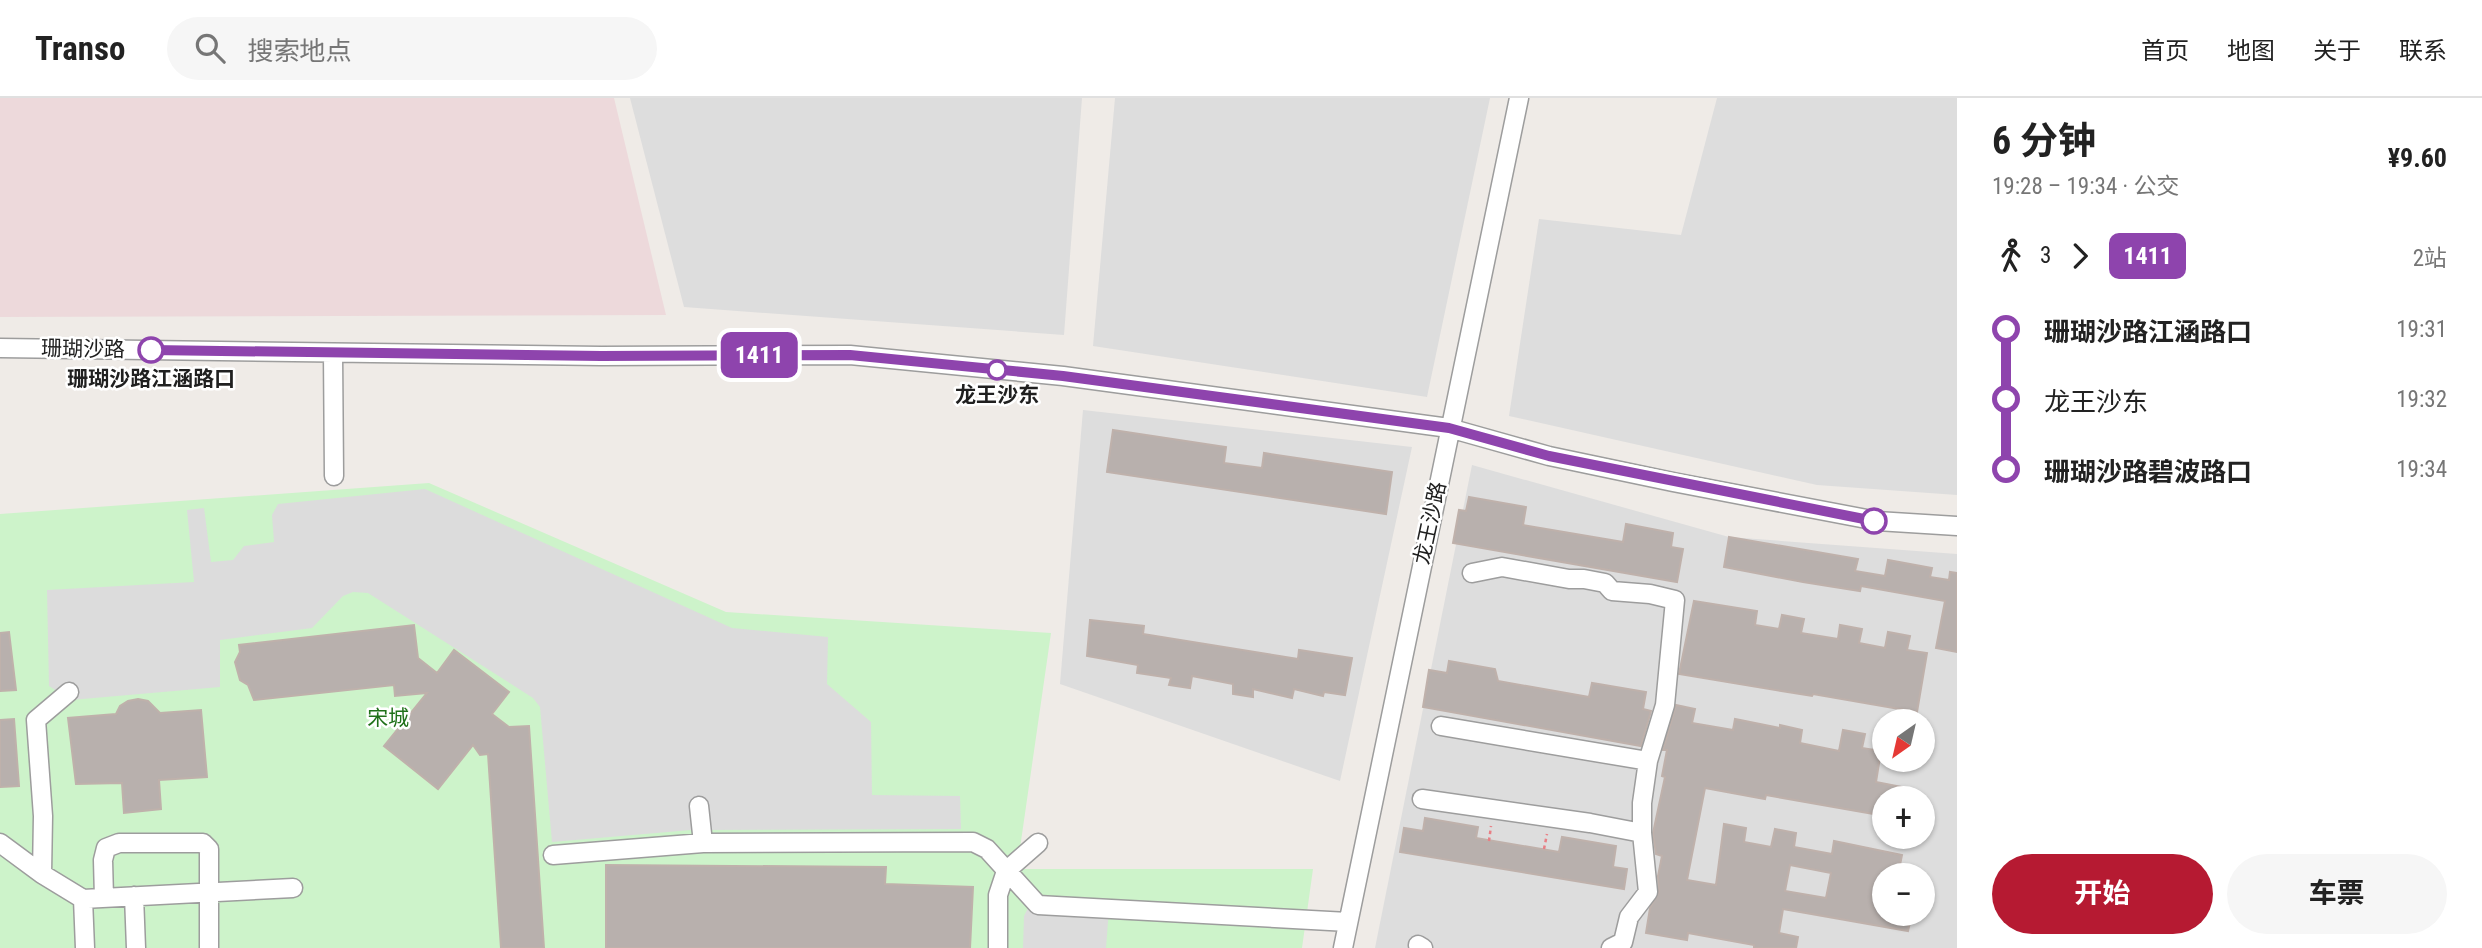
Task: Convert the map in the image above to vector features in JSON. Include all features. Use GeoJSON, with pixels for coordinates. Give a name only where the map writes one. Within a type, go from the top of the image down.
{"type":"FeatureCollection","features":[{"type":"Feature","properties":{"kind":"street","name":"龙王沙路"},"geometry":{"type":"LineString","coordinates":[[1343,948],[1519,98]]}},
{"type":"Feature","properties":{"kind":"street","name":"珊瑚沙路"},"geometry":{"type":"LineString","coordinates":[[0,348],[587,356],[850,355],[1063,376],[1449,428],[1549,456],[1687,485],[1877,521],[1957,526]]}},
{"type":"Feature","properties":{"kind":"street"},"geometry":{"type":"LineString","coordinates":[[333,353],[334,475]]}},
{"type":"Feature","properties":{"kind":"street"},"geometry":{"type":"LineString","coordinates":[[1472,573],[1502,567],[1605,583],[1612,591],[1650,594],[1675,600],[1665,705],[1648,761],[1642,803],[1648,892],[1629,917],[1621,946]]}},
{"type":"Feature","properties":{"kind":"street"},"geometry":{"type":"LineString","coordinates":[[41,874],[43,816],[36,720],[69,692]]}},
{"type":"Feature","properties":{"kind":"street"},"geometry":{"type":"LineString","coordinates":[[1441,726],[1648,761]]}},
{"type":"Feature","properties":{"kind":"street"},"geometry":{"type":"LineString","coordinates":[[1422,799],[1642,833]]}},
{"type":"Feature","properties":{"kind":"street"},"geometry":{"type":"LineString","coordinates":[[699,806],[703,843]]}},
{"type":"Feature","properties":{"kind":"street"},"geometry":{"type":"LineString","coordinates":[[553,855],[703,843],[973,842],[987,849],[1038,905],[1348,922]]}},
{"type":"Feature","properties":{"kind":"street"},"geometry":{"type":"LineString","coordinates":[[0,843],[41,874],[83,899],[293,888]]}},
{"type":"Feature","properties":{"kind":"street"},"geometry":{"type":"LineString","coordinates":[[104,898],[103,860],[106,848],[119,843],[203,843],[209,849],[209,948]]}},
{"type":"Feature","properties":{"kind":"street"},"geometry":{"type":"LineString","coordinates":[[998,948],[998,895],[1006,870],[1038,844]]}},
{"type":"Feature","properties":{"kind":"street"},"geometry":{"type":"LineString","coordinates":[[134,896],[136,948]]}},
{"type":"Feature","properties":{"kind":"street"},"geometry":{"type":"LineString","coordinates":[[83,899],[85,948]]}},
{"type":"Feature","properties":{"kind":"shaded area"},"geometry":{"type":"Polygon","coordinates":[[[0,98],[614,98],[666,315],[0,317],[0,98]]]}},
{"type":"Feature","properties":{"kind":"shaded area"},"geometry":{"type":"Polygon","coordinates":[[[630,98],[1082,98],[1064,335],[684,307],[630,98]]]}},
{"type":"Feature","properties":{"kind":"shaded area"},"geometry":{"type":"Polygon","coordinates":[[[1115,98],[1490,98],[1427,397],[1093,346],[1115,98]]]}},
{"type":"Feature","properties":{"kind":"shaded area"},"geometry":{"type":"Polygon","coordinates":[[[1717,98],[1957,98],[1957,495],[1817,485],[1509,416],[1539,219],[1681,235],[1717,98]]]}},
{"type":"Feature","properties":{"kind":"shaded area"},"geometry":{"type":"Polygon","coordinates":[[[1083,410],[1412,447],[1340,781],[1060,684],[1083,410]]]}},
{"type":"Feature","properties":{"kind":"shaded area"},"geometry":{"type":"Polygon","coordinates":[[[1472,465],[1729,537],[1957,554],[1957,948],[1375,948],[1472,465]]]}},
{"type":"Feature","properties":{"kind":"shaded area"},"geometry":{"type":"Polygon","coordinates":[[[425,489],[732,628],[828,637],[827,684],[871,722],[872,795],[960,796],[961,829],[691,830],[552,842],[540,707],[533,698],[368,593],[353,592],[343,596],[312,628],[220,640],[220,687],[71,700],[49,686],[47,590],[194,582],[187,510],[204,508],[211,562],[233,560],[244,546],[274,542],[272,515],[278,504],[425,489]]]}},
{"type":"Feature","properties":{"kind":"shaded area"},"geometry":{"type":"Polygon","coordinates":[[[1030,904],[1109,909],[1106,948],[1023,948],[1024,916],[1030,904]]]}},
{"type":"Feature","properties":{"kind":"green space","name":"宋城"},"geometry":{"type":"Polygon","coordinates":[[[429,483],[726,612],[1051,633],[1017,869],[1313,869],[1302,948],[0,948],[0,514],[429,483]]]}},
{"type":"Feature","properties":{"kind":"building"},"geometry":{"type":"Polygon","coordinates":[[[1113,430],[1226,447],[1224,463],[1262,468],[1264,453],[1392,472],[1386,514],[1107,472],[1113,430]]]}},
{"type":"Feature","properties":{"kind":"building"},"geometry":{"type":"Polygon","coordinates":[[[1469,497],[1526,507],[1523,525],[1623,542],[1626,524],[1673,533],[1671,547],[1683,549],[1677,582],[1453,543],[1459,510],[1466,511],[1469,497]]]}},
{"type":"Feature","properties":{"kind":"building"},"geometry":{"type":"Polygon","coordinates":[[[1729,537],[1858,559],[1855,571],[1885,576],[1888,560],[1932,568],[1930,577],[1949,580],[1950,572],[1957,573],[1957,652],[1936,648],[1945,601],[1861,586],[1860,591],[1724,567],[1729,537]]]}},
{"type":"Feature","properties":{"kind":"building"},"geometry":{"type":"Polygon","coordinates":[[[1694,601],[1757,611],[1755,625],[1779,629],[1782,615],[1804,619],[1801,633],[1838,639],[1840,625],[1862,629],[1859,643],[1885,648],[1888,632],[1910,636],[1907,650],[1927,653],[1918,709],[1900,709],[1679,674],[1694,601]]]}},
{"type":"Feature","properties":{"kind":"building"},"geometry":{"type":"Polygon","coordinates":[[[1090,620],[1144,626],[1143,634],[1298,659],[1299,650],[1352,658],[1345,695],[1324,692],[1323,696],[1294,689],[1292,698],[1253,689],[1253,697],[1233,694],[1233,684],[1192,676],[1190,688],[1169,685],[1171,678],[1137,673],[1138,665],[1087,656],[1090,620]]]}},
{"type":"Feature","properties":{"kind":"building"},"geometry":{"type":"Polygon","coordinates":[[[414,625],[418,658],[437,673],[454,650],[509,692],[492,714],[509,727],[529,726],[544,948],[501,948],[488,754],[480,755],[473,745],[438,789],[384,746],[427,693],[395,696],[394,685],[254,700],[248,685],[240,680],[235,662],[240,652],[239,645],[414,625]]]}},
{"type":"Feature","properties":{"kind":"building"},"geometry":{"type":"Polygon","coordinates":[[[9,632],[16,690],[0,691],[0,633],[9,632]]]}},
{"type":"Feature","properties":{"kind":"building"},"geometry":{"type":"Polygon","coordinates":[[[1449,661],[1495,669],[1498,681],[1589,697],[1592,683],[1646,692],[1643,709],[1651,711],[1641,746],[1423,707],[1429,670],[1447,673],[1449,661]]]}},
{"type":"Feature","properties":{"kind":"building"},"geometry":{"type":"Polygon","coordinates":[[[138,699],[148,701],[160,713],[201,710],[207,777],[159,780],[161,809],[124,813],[122,783],[76,784],[68,718],[116,714],[120,706],[138,699]]]}},
{"type":"Feature","properties":{"kind":"building"},"geometry":{"type":"Polygon","coordinates":[[[1676,705],[1695,709],[1692,723],[1733,730],[1735,719],[1780,728],[1780,725],[1802,730],[1800,743],[1839,751],[1843,730],[1865,734],[1862,748],[1872,750],[1872,772],[1878,772],[1876,782],[1897,786],[1872,786],[1872,814],[1766,795],[1765,799],[1705,788],[1687,880],[1716,885],[1724,824],[1746,828],[1744,842],[1771,847],[1775,829],[1796,833],[1794,847],[1832,854],[1834,841],[1902,855],[1900,863],[1872,863],[1872,925],[1783,909],[1779,933],[1798,937],[1796,948],[1754,948],[1754,945],[1688,933],[1687,940],[1646,933],[1650,908],[1659,892],[1658,876],[1662,856],[1656,854],[1653,833],[1665,777],[1662,776],[1667,750],[1663,750],[1676,705]],[[1790,865],[1785,891],[1826,898],[1831,873],[1790,865]]]}},
{"type":"Feature","properties":{"kind":"building"},"geometry":{"type":"Polygon","coordinates":[[[14,719],[19,786],[0,787],[0,720],[14,719]]]}},
{"type":"Feature","properties":{"kind":"building"},"geometry":{"type":"Polygon","coordinates":[[[1425,818],[1478,827],[1476,838],[1559,852],[1562,837],[1616,846],[1613,867],[1627,869],[1624,889],[1400,852],[1404,828],[1423,831],[1425,818]]]}},
{"type":"Feature","properties":{"kind":"building"},"geometry":{"type":"Polygon","coordinates":[[[606,865],[886,867],[885,884],[973,887],[970,948],[606,948],[606,865]]]}},
{"type":"Feature","properties":{"kind":"building"},"geometry":{"type":"Polygon","coordinates":[[[1880,926],[1909,926],[1908,931],[1880,926]]]}},
{"type":"Feature","properties":{"kind":"bus line","name":"1411"},"geometry":{"type":"LineString","coordinates":[[151,350],[601,356],[850,355],[1063,376],[1449,428],[1549,456],[1874,521]]}},
{"type":"Feature","properties":{"kind":"place","name":"珊瑚沙路江涵路口"},"geometry":{"type":"Point","coordinates":[151,350]}},
{"type":"Feature","properties":{"kind":"place","name":"龙王沙东"},"geometry":{"type":"Point","coordinates":[997,370]}}]}
